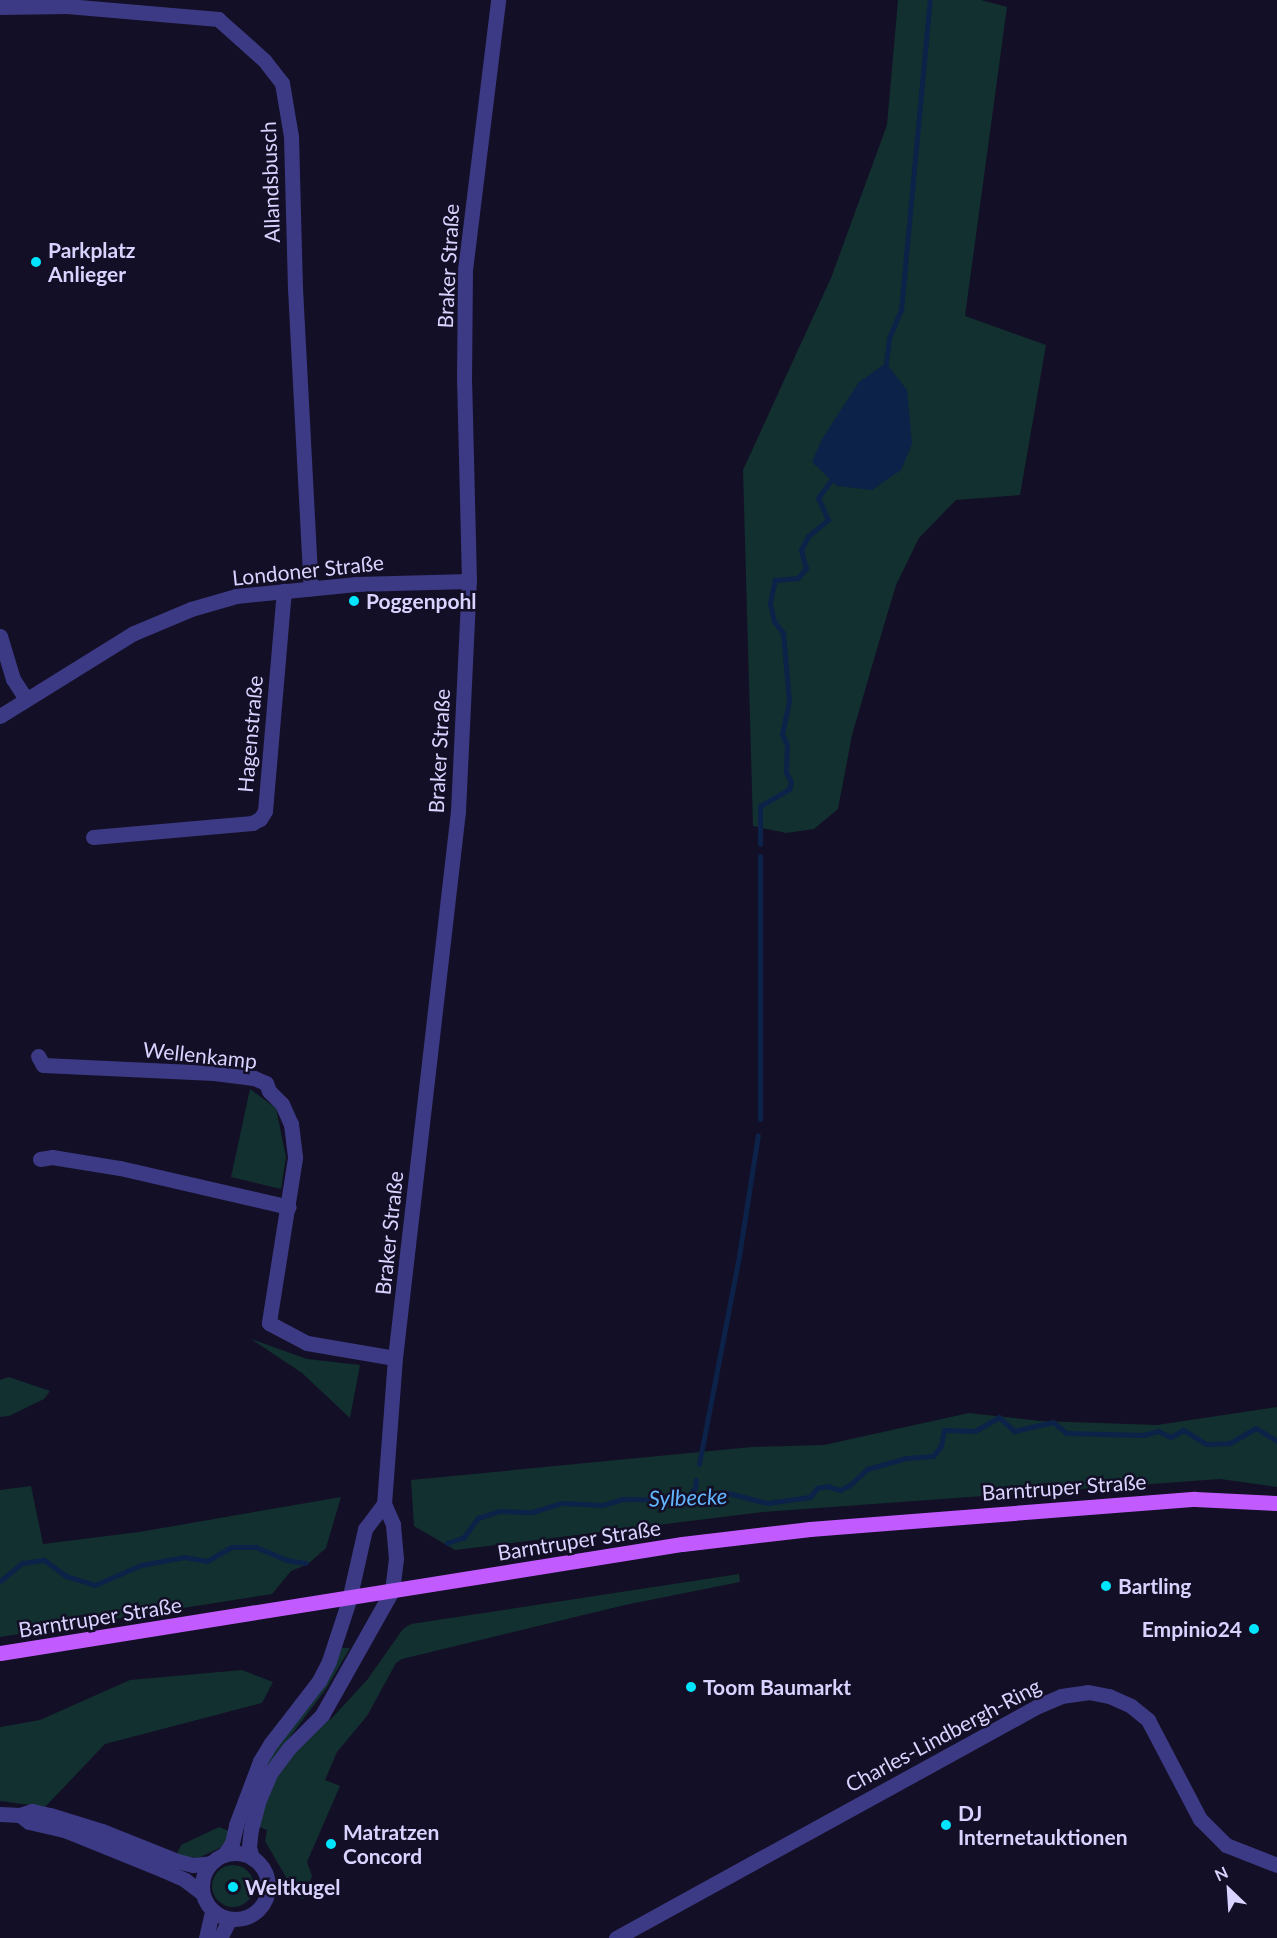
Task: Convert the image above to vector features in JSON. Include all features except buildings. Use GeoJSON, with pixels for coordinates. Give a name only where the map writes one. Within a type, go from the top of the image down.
{"type":"FeatureCollection","features":[{"type":"Feature","properties":{"kind":"main road","name":"Barntruper Straße"},"geometry":{"type":"LineString","coordinates":[[0,1653],[349,1600],[682,1544],[867,1523],[1195,1499],[1277,1503]]}},
{"type":"Feature","properties":{"kind":"street","name":"Braker Straße"},"geometry":{"type":"LineString","coordinates":[[392,1591],[396,1559],[393,1524],[384,1503],[395,1358],[458,811],[469,581],[464,382],[465,270],[498,0]]}},
{"type":"Feature","properties":{"kind":"street","name":"Allandsbusch"},"geometry":{"type":"LineString","coordinates":[[0,7],[67,6],[218,19],[264,60],[282,83],[291,136],[295,298],[311,589]]}},
{"type":"Feature","properties":{"kind":"street","name":"Londoner Straße"},"geometry":{"type":"LineString","coordinates":[[0,716],[106,649],[160,622],[236,596],[356,584],[469,581]]}},
{"type":"Feature","properties":{"kind":"street","name":"Hagenstraße"},"geometry":{"type":"LineString","coordinates":[[93,837],[252,822],[260,819],[265,811],[284,591]]}},
{"type":"Feature","properties":{"kind":"street"},"geometry":{"type":"LineString","coordinates":[[0,636],[13,679],[26,699]]}},
{"type":"Feature","properties":{"kind":"street","name":"Wellenkamp"},"geometry":{"type":"LineString","coordinates":[[38,1056],[43,1065],[214,1073],[254,1078],[266,1083],[282,1104],[291,1124],[295,1158],[269,1323],[307,1343],[395,1358]]}},
{"type":"Feature","properties":{"kind":"street"},"geometry":{"type":"LineString","coordinates":[[40,1159],[52,1157],[120,1168],[289,1207]]}},
{"type":"Feature","properties":{"kind":"street"},"geometry":{"type":"LineString","coordinates":[[224,1855],[231,1843],[248,1788],[260,1761],[271,1743],[319,1681],[329,1661],[349,1600],[365,1528],[384,1503]]}},
{"type":"Feature","properties":{"kind":"street"},"geometry":{"type":"LineString","coordinates":[[20,1815],[29,1821],[67,1831],[185,1880],[202,1893],[212,1911],[229,1920],[247,1918],[260,1909],[265,1901],[268,1886],[266,1875],[252,1858],[249,1847],[258,1802],[271,1772],[289,1748],[322,1714],[392,1591]]}},
{"type":"Feature","properties":{"kind":"street","name":"Charles-Lindbergh-Ring"},"geometry":{"type":"LineString","coordinates":[[616,1938],[1038,1706],[1061,1696],[1088,1692],[1109,1696],[1131,1706],[1148,1720],[1200,1819],[1226,1845],[1277,1865]]}},
{"type":"Feature","properties":{"kind":"street"},"geometry":{"type":"LineString","coordinates":[[0,1814],[20,1815],[32,1811],[50,1815],[102,1831],[177,1861],[193,1865],[211,1863]]}},
{"type":"Feature","properties":{"kind":"street"},"geometry":{"type":"LineString","coordinates":[[202,1893],[203,1874],[211,1863],[224,1855],[234,1853],[252,1858]]}},
{"type":"Feature","properties":{"kind":"street"},"geometry":{"type":"LineString","coordinates":[[206,1938],[212,1911]]}},
{"type":"Feature","properties":{"kind":"street"},"geometry":{"type":"LineString","coordinates":[[220,1938],[229,1920]]}},
{"type":"Feature","properties":{"kind":"green space"},"geometry":{"type":"Polygon","coordinates":[[[898,0],[981,0],[1007,7],[965,316],[1046,345],[1020,495],[956,500],[919,538],[896,585],[852,735],[838,809],[814,829],[786,833],[753,826],[743,470],[831,278],[887,125],[898,0]]]}},
{"type":"Feature","properties":{"kind":"green space"},"geometry":{"type":"Polygon","coordinates":[[[250,1089],[276,1108],[286,1157],[281,1189],[231,1177],[250,1089]]]}},
{"type":"Feature","properties":{"kind":"green space"},"geometry":{"type":"Polygon","coordinates":[[[251,1339],[307,1359],[360,1365],[350,1418],[302,1373],[251,1339]]]}},
{"type":"Feature","properties":{"kind":"green space"},"geometry":{"type":"Polygon","coordinates":[[[9,1377],[50,1391],[44,1399],[9,1416],[0,1417],[0,1380],[9,1377]]]}},
{"type":"Feature","properties":{"kind":"green space"},"geometry":{"type":"Polygon","coordinates":[[[1277,1407],[1277,1487],[1220,1479],[763,1512],[455,1550],[414,1526],[411,1480],[752,1447],[824,1445],[969,1413],[1041,1421],[1157,1425],[1277,1407]]]}},
{"type":"Feature","properties":{"kind":"green space"},"geometry":{"type":"Polygon","coordinates":[[[31,1486],[43,1544],[139,1532],[341,1497],[326,1548],[308,1564],[291,1571],[272,1594],[0,1637],[0,1490],[31,1486]]]}},
{"type":"Feature","properties":{"kind":"green space"},"geometry":{"type":"Polygon","coordinates":[[[739,1574],[740,1582],[625,1605],[402,1659],[396,1663],[367,1716],[337,1752],[325,1780],[340,1786],[307,1862],[312,1876],[303,1899],[297,1896],[265,1841],[267,1830],[256,1826],[262,1806],[284,1760],[309,1735],[332,1718],[367,1680],[403,1629],[411,1624],[739,1574]]]}},
{"type":"Feature","properties":{"kind":"green space"},"geometry":{"type":"Polygon","coordinates":[[[342,1648],[350,1648],[326,1689],[274,1758],[246,1823],[241,1823],[271,1754],[335,1664],[342,1648]]]}},
{"type":"Feature","properties":{"kind":"green space"},"geometry":{"type":"Polygon","coordinates":[[[242,1670],[273,1682],[262,1703],[105,1744],[45,1807],[0,1801],[0,1727],[40,1720],[130,1680],[242,1670]]]}},
{"type":"Feature","properties":{"kind":"green space"},"geometry":{"type":"Polygon","coordinates":[[[219,1827],[229,1831],[226,1842],[220,1848],[198,1858],[176,1856],[181,1845],[219,1827]]]}},
{"type":"Feature","properties":{"kind":"green space"},"geometry":{"type":"Polygon","coordinates":[[[233,1865],[248,1871],[254,1886],[248,1901],[233,1907],[218,1901],[212,1886],[218,1871],[233,1865]]]}},
{"type":"Feature","properties":{"kind":"water"},"geometry":{"type":"Polygon","coordinates":[[[886,363],[907,390],[912,444],[901,470],[872,490],[837,486],[812,462],[822,439],[859,382],[886,363]]]}},
{"type":"Feature","properties":{"kind":"waterway"},"geometry":{"type":"LineString","coordinates":[[886,363],[889,338],[901,310],[930,0]]}},
{"type":"Feature","properties":{"kind":"waterway"},"geometry":{"type":"LineString","coordinates":[[760,844],[760,806],[789,789],[791,782],[786,772],[787,745],[782,734],[789,701],[783,633],[774,621],[770,603],[775,580],[798,578],[806,568],[801,550],[808,536],[828,520],[818,498],[831,480]]}},
{"type":"Feature","properties":{"kind":"waterway"},"geometry":{"type":"LineString","coordinates":[[760,856],[760,1119]]}},
{"type":"Feature","properties":{"kind":"waterway"},"geometry":{"type":"LineString","coordinates":[[699,1464],[739,1256],[758,1135]]}},
{"type":"Feature","properties":{"kind":"waterway","name":"Sylbecke"},"geometry":{"type":"LineString","coordinates":[[447,1543],[464,1537],[478,1518],[499,1511],[532,1512],[561,1503],[603,1505],[623,1499],[685,1500],[728,1493],[767,1503],[810,1497],[817,1488],[827,1486],[840,1490],[850,1485],[867,1469],[906,1458],[933,1456],[941,1446],[944,1430],[975,1431],[999,1417],[1014,1431],[1053,1422],[1066,1433],[1143,1435],[1158,1431],[1171,1437],[1183,1430],[1206,1444],[1230,1443],[1256,1428],[1277,1441]]}},
{"type":"Feature","properties":{"kind":"waterway"},"geometry":{"type":"LineString","coordinates":[[686,1499],[695,1488],[696,1480]]}},
{"type":"Feature","properties":{"kind":"waterway","name":"Sylbecke"},"geometry":{"type":"LineString","coordinates":[[0,1581],[22,1563],[44,1560],[66,1576],[95,1585],[141,1565],[184,1557],[207,1561],[231,1547],[256,1547],[287,1560],[306,1563]]}},
{"type":"Feature","properties":{"kind":"place","name":"Parkplatz Anlieger"},"geometry":{"type":"Point","coordinates":[36,262]}},
{"type":"Feature","properties":{"kind":"place","name":"Poggenpohl"},"geometry":{"type":"Point","coordinates":[354,601]}},
{"type":"Feature","properties":{"kind":"place","name":"Bartling"},"geometry":{"type":"Point","coordinates":[1106,1586]}},
{"type":"Feature","properties":{"kind":"place","name":"Empinio24"},"geometry":{"type":"Point","coordinates":[1254,1629]}},
{"type":"Feature","properties":{"kind":"place","name":"Toom Baumarkt"},"geometry":{"type":"Point","coordinates":[691,1687]}},
{"type":"Feature","properties":{"kind":"place","name":"DJ Internetauktionen"},"geometry":{"type":"Point","coordinates":[946,1825]}},
{"type":"Feature","properties":{"kind":"place","name":"Matratzen Concord"},"geometry":{"type":"Point","coordinates":[331,1844]}},
{"type":"Feature","properties":{"kind":"place","name":"Weltkugel"},"geometry":{"type":"Point","coordinates":[233,1887]}}]}
